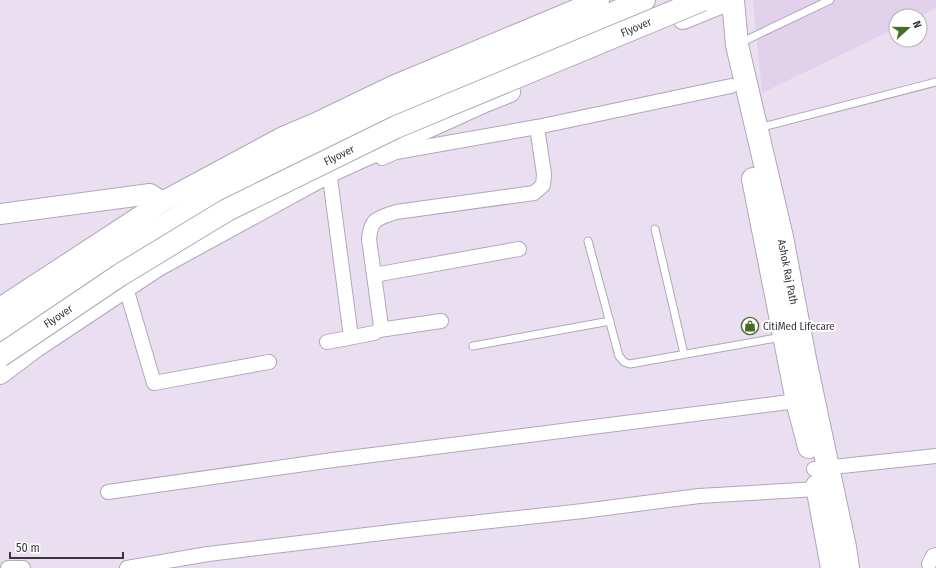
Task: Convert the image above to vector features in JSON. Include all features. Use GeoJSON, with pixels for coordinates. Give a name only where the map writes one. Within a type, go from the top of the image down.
{"type":"FeatureCollection","features":[{"type":"Feature","properties":{"kind":"main road","name":"Flyover"},"geometry":{"type":"LineString","coordinates":[[0,330],[116,254],[229,187],[382,112],[644,0]]}},
{"type":"Feature","properties":{"kind":"main road","name":"Flyover"},"geometry":{"type":"LineString","coordinates":[[0,356],[120,275],[227,210],[396,127],[722,1]]}},
{"type":"Feature","properties":{"kind":"main road","name":"Ashok Raj Path"},"geometry":{"type":"LineString","coordinates":[[722,1],[737,45],[782,237],[806,364],[832,568]]}},
{"type":"Feature","properties":{"kind":"main road","name":"Ashok Raj Path"},"geometry":{"type":"LineString","coordinates":[[722,1],[732,86],[759,207],[797,401],[848,568]]}},
{"type":"Feature","properties":{"kind":"street"},"geometry":{"type":"LineString","coordinates":[[0,308],[162,202],[283,137],[314,124],[393,86],[599,0]]}},
{"type":"Feature","properties":{"kind":"street"},"geometry":{"type":"LineString","coordinates":[[649,0],[660,29]]}},
{"type":"Feature","properties":{"kind":"street"},"geometry":{"type":"LineString","coordinates":[[0,374],[36,347],[158,266],[329,175],[485,102],[660,29],[722,1]]}},
{"type":"Feature","properties":{"kind":"street"},"geometry":{"type":"LineString","coordinates":[[329,175],[396,152],[537,127],[732,86]]}},
{"type":"Feature","properties":{"kind":"street"},"geometry":{"type":"LineString","coordinates":[[379,330],[381,326],[369,239],[370,228],[377,219],[396,212],[534,193],[543,185],[544,174],[537,127]]}},
{"type":"Feature","properties":{"kind":"street"},"geometry":{"type":"LineString","coordinates":[[329,175],[351,338]]}},
{"type":"Feature","properties":{"kind":"street"},"geometry":{"type":"LineString","coordinates":[[0,214],[150,194],[162,202]]}},
{"type":"Feature","properties":{"kind":"street"},"geometry":{"type":"LineString","coordinates":[[374,275],[519,249]]}},
{"type":"Feature","properties":{"kind":"street"},"geometry":{"type":"LineString","coordinates":[[126,288],[154,383],[269,362]]}},
{"type":"Feature","properties":{"kind":"street"},"geometry":{"type":"LineString","coordinates":[[326,342],[374,333],[379,330],[441,321]]}},
{"type":"Feature","properties":{"kind":"street"},"geometry":{"type":"LineString","coordinates":[[108,492],[333,460],[797,401]]}},
{"type":"Feature","properties":{"kind":"street"},"geometry":{"type":"LineString","coordinates":[[127,568],[208,554],[583,511],[699,496],[936,456]]}},
{"type":"Feature","properties":{"kind":"street"},"geometry":{"type":"LineString","coordinates":[[8,568],[23,568]]}},
{"type":"Feature","properties":{"kind":"lane"},"geometry":{"type":"LineString","coordinates":[[737,45],[830,0]]}},
{"type":"Feature","properties":{"kind":"lane"},"geometry":{"type":"LineString","coordinates":[[756,129],[936,82]]}},
{"type":"Feature","properties":{"kind":"lane"},"geometry":{"type":"LineString","coordinates":[[655,229],[684,354]]}},
{"type":"Feature","properties":{"kind":"lane"},"geometry":{"type":"LineString","coordinates":[[588,240],[619,356],[624,362],[630,364],[784,336]]}},
{"type":"Feature","properties":{"kind":"lane"},"geometry":{"type":"LineString","coordinates":[[472,346],[610,321]]}},
{"type":"Feature","properties":{"kind":"shaded area"},"geometry":{"type":"Polygon","coordinates":[[[753,0],[936,0],[936,8],[928,12],[928,8],[888,8],[888,32],[762,93],[753,0]]]}},
{"type":"Feature","properties":{"kind":"place","name":"CitiMed Lifecare"},"geometry":{"type":"Point","coordinates":[750,326]}}]}
